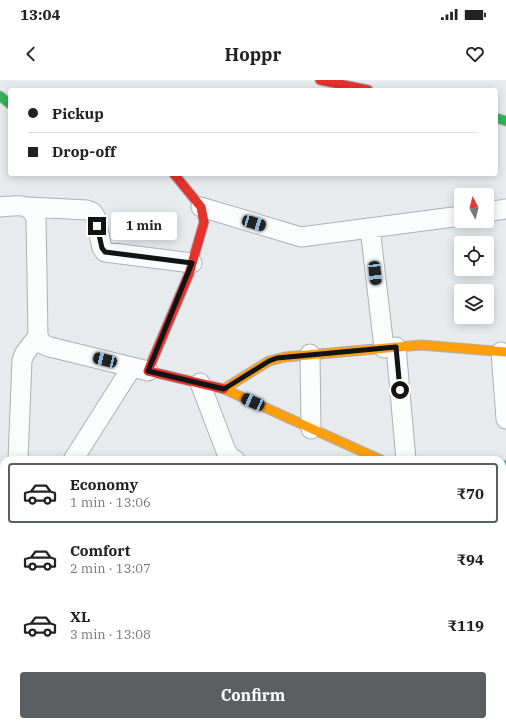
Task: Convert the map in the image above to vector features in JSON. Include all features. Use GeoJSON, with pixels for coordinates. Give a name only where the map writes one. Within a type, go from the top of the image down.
{"type":"FeatureCollection","features":[{"type":"Feature","properties":{"kind":"street"},"geometry":{"type":"LineString","coordinates":[[320,80],[358,88]]}},
{"type":"Feature","properties":{"kind":"street"},"geometry":{"type":"LineString","coordinates":[[0,96],[8,104]]}},
{"type":"Feature","properties":{"kind":"street"},"geometry":{"type":"LineString","coordinates":[[76,456],[140,369],[192,263],[204,222],[201,207],[176,176]]}},
{"type":"Feature","properties":{"kind":"street"},"geometry":{"type":"LineString","coordinates":[[0,207],[21,206],[87,210],[92,212],[95,216],[102,248],[105,252],[192,263]]}},
{"type":"Feature","properties":{"kind":"street"},"geometry":{"type":"LineString","coordinates":[[28,207],[33,212],[36,219],[38,336],[42,344],[224,389],[372,456]]}},
{"type":"Feature","properties":{"kind":"street"},"geometry":{"type":"LineString","coordinates":[[201,207],[302,236],[454,217]]}},
{"type":"Feature","properties":{"kind":"street"},"geometry":{"type":"LineString","coordinates":[[494,211],[506,209]]}},
{"type":"Feature","properties":{"kind":"street"},"geometry":{"type":"LineString","coordinates":[[370,228],[390,348],[405,456]]}},
{"type":"Feature","properties":{"kind":"street"},"geometry":{"type":"LineString","coordinates":[[18,456],[22,360],[25,353],[38,336]]}},
{"type":"Feature","properties":{"kind":"street"},"geometry":{"type":"LineString","coordinates":[[224,389],[269,361],[285,356],[428,345],[504,352],[506,419]]}},
{"type":"Feature","properties":{"kind":"street"},"geometry":{"type":"LineString","coordinates":[[310,354],[311,429]]}},
{"type":"Feature","properties":{"kind":"street"},"geometry":{"type":"LineString","coordinates":[[200,383],[226,451],[230,456]]}},
{"type":"Feature","properties":{"kind":"traffic: fast"},"geometry":{"type":"LineString","coordinates":[[0,96],[8,102]]}},
{"type":"Feature","properties":{"kind":"traffic: fast"},"geometry":{"type":"LineString","coordinates":[[498,119],[506,121]]}},
{"type":"Feature","properties":{"kind":"traffic: slow"},"geometry":{"type":"LineString","coordinates":[[224,389],[269,361],[285,357],[421,345],[506,352]]}},
{"type":"Feature","properties":{"kind":"traffic: slow"},"geometry":{"type":"LineString","coordinates":[[224,389],[372,456]]}},
{"type":"Feature","properties":{"kind":"traffic: jam"},"geometry":{"type":"LineString","coordinates":[[320,80],[358,88]]}},
{"type":"Feature","properties":{"kind":"traffic: jam"},"geometry":{"type":"LineString","coordinates":[[176,176],[201,207],[204,222],[189,274],[148,371],[224,389]]}},
{"type":"Feature","properties":{"kind":"route"},"geometry":{"type":"LineString","coordinates":[[97,226],[102,248],[105,252],[192,263],[148,371],[224,389],[269,361],[285,356],[396,347],[400,390]]}}]}
